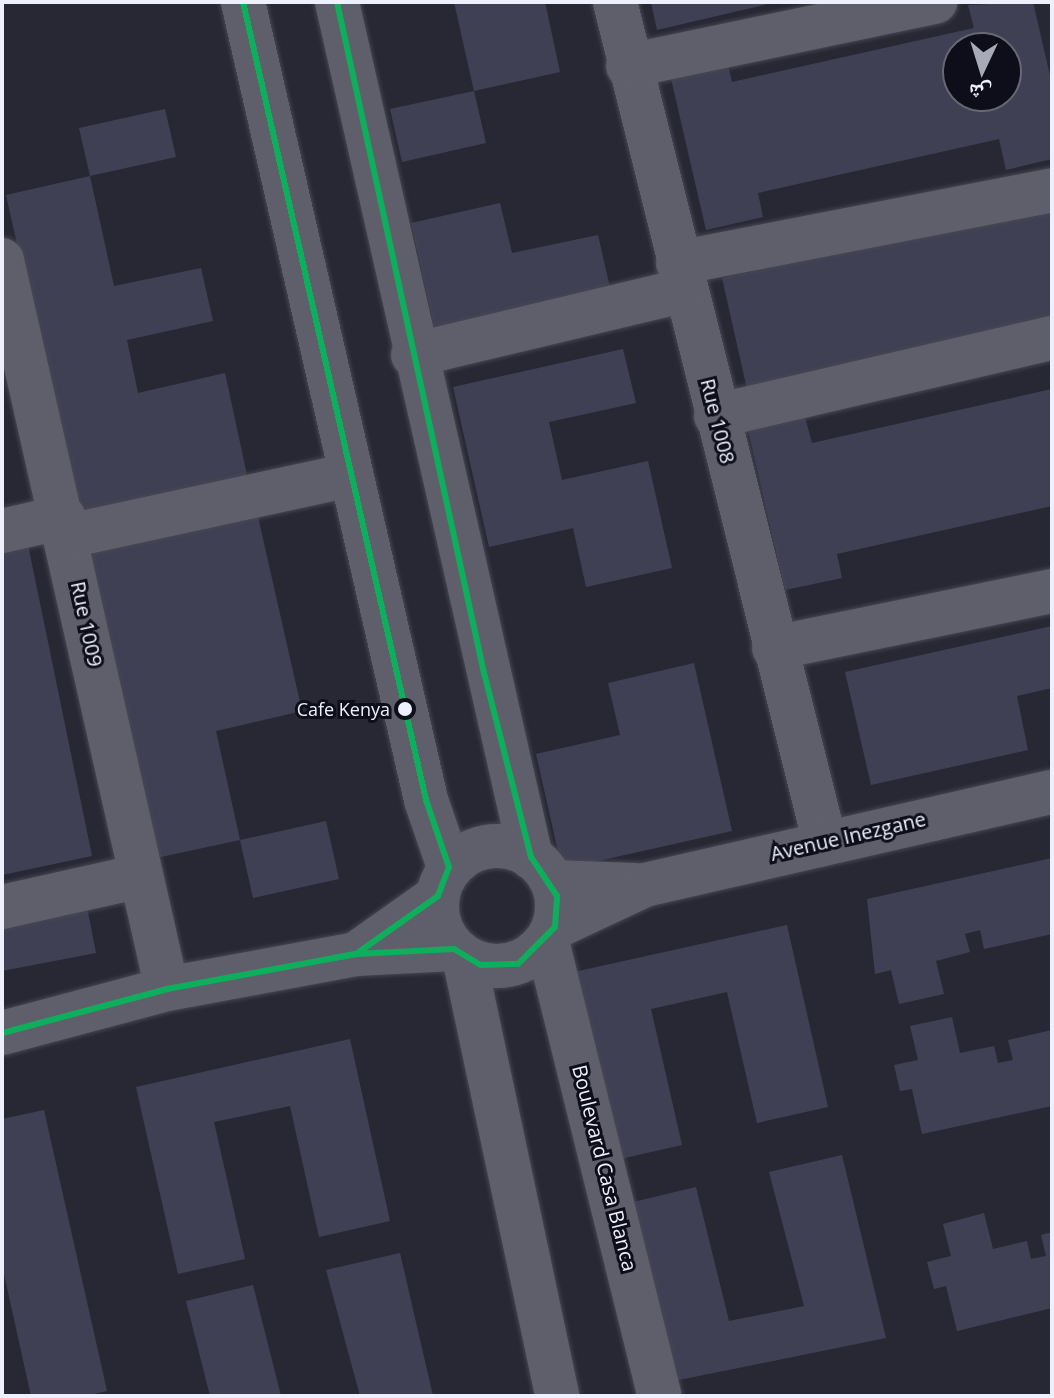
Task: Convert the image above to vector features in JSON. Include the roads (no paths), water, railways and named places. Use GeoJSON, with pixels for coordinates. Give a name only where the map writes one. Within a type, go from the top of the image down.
{"type":"FeatureCollection","features":[{"type":"Feature","properties":{"kind":"street"},"geometry":{"type":"LineString","coordinates":[[243,2],[443,882],[439,925],[459,953],[557,1396]]}},
{"type":"Feature","properties":{"kind":"street"},"geometry":{"type":"LineString","coordinates":[[337,2],[413,355],[542,869],[551,934]]}},
{"type":"Feature","properties":{"kind":"street","name":"Rue 1008"},"geometry":{"type":"LineString","coordinates":[[615,2],[628,66],[824,839]]}},
{"type":"Feature","properties":{"kind":"street"},"geometry":{"type":"LineString","coordinates":[[628,66],[935,2]]}},
{"type":"Feature","properties":{"kind":"street"},"geometry":{"type":"LineString","coordinates":[[413,355],[682,277],[1052,190]]}},
{"type":"Feature","properties":{"kind":"street","name":"Rue 1009"},"geometry":{"type":"LineString","coordinates":[[2,260],[65,527],[167,989]]}},
{"type":"Feature","properties":{"kind":"street"},"geometry":{"type":"LineString","coordinates":[[716,416],[1052,338]]}},
{"type":"Feature","properties":{"kind":"street"},"geometry":{"type":"LineString","coordinates":[[2,531],[65,527],[349,475]]}},
{"type":"Feature","properties":{"kind":"street"},"geometry":{"type":"LineString","coordinates":[[774,648],[1052,591]]}},
{"type":"Feature","properties":{"kind":"street","name":"Avenue Inezgane"},"geometry":{"type":"LineString","coordinates":[[645,885],[824,839],[1052,792]]}},
{"type":"Feature","properties":{"kind":"street"},"geometry":{"type":"LineString","coordinates":[[356,954],[488,846],[542,869],[645,885]]}},
{"type":"Feature","properties":{"kind":"street"},"geometry":{"type":"LineString","coordinates":[[2,907],[141,876]]}},
{"type":"Feature","properties":{"kind":"street"},"geometry":{"type":"LineString","coordinates":[[2,1033],[167,989],[356,954],[459,953],[481,965],[518,964],[551,934],[645,885]]}},
{"type":"Feature","properties":{"kind":"street","name":"Boulevard Casa Blanca"},"geometry":{"type":"LineString","coordinates":[[551,934],[660,1396]]}},
{"type":"Feature","properties":{"kind":"place","name":"Cafe Kenya"},"geometry":{"type":"Point","coordinates":[405,709]}}]}
